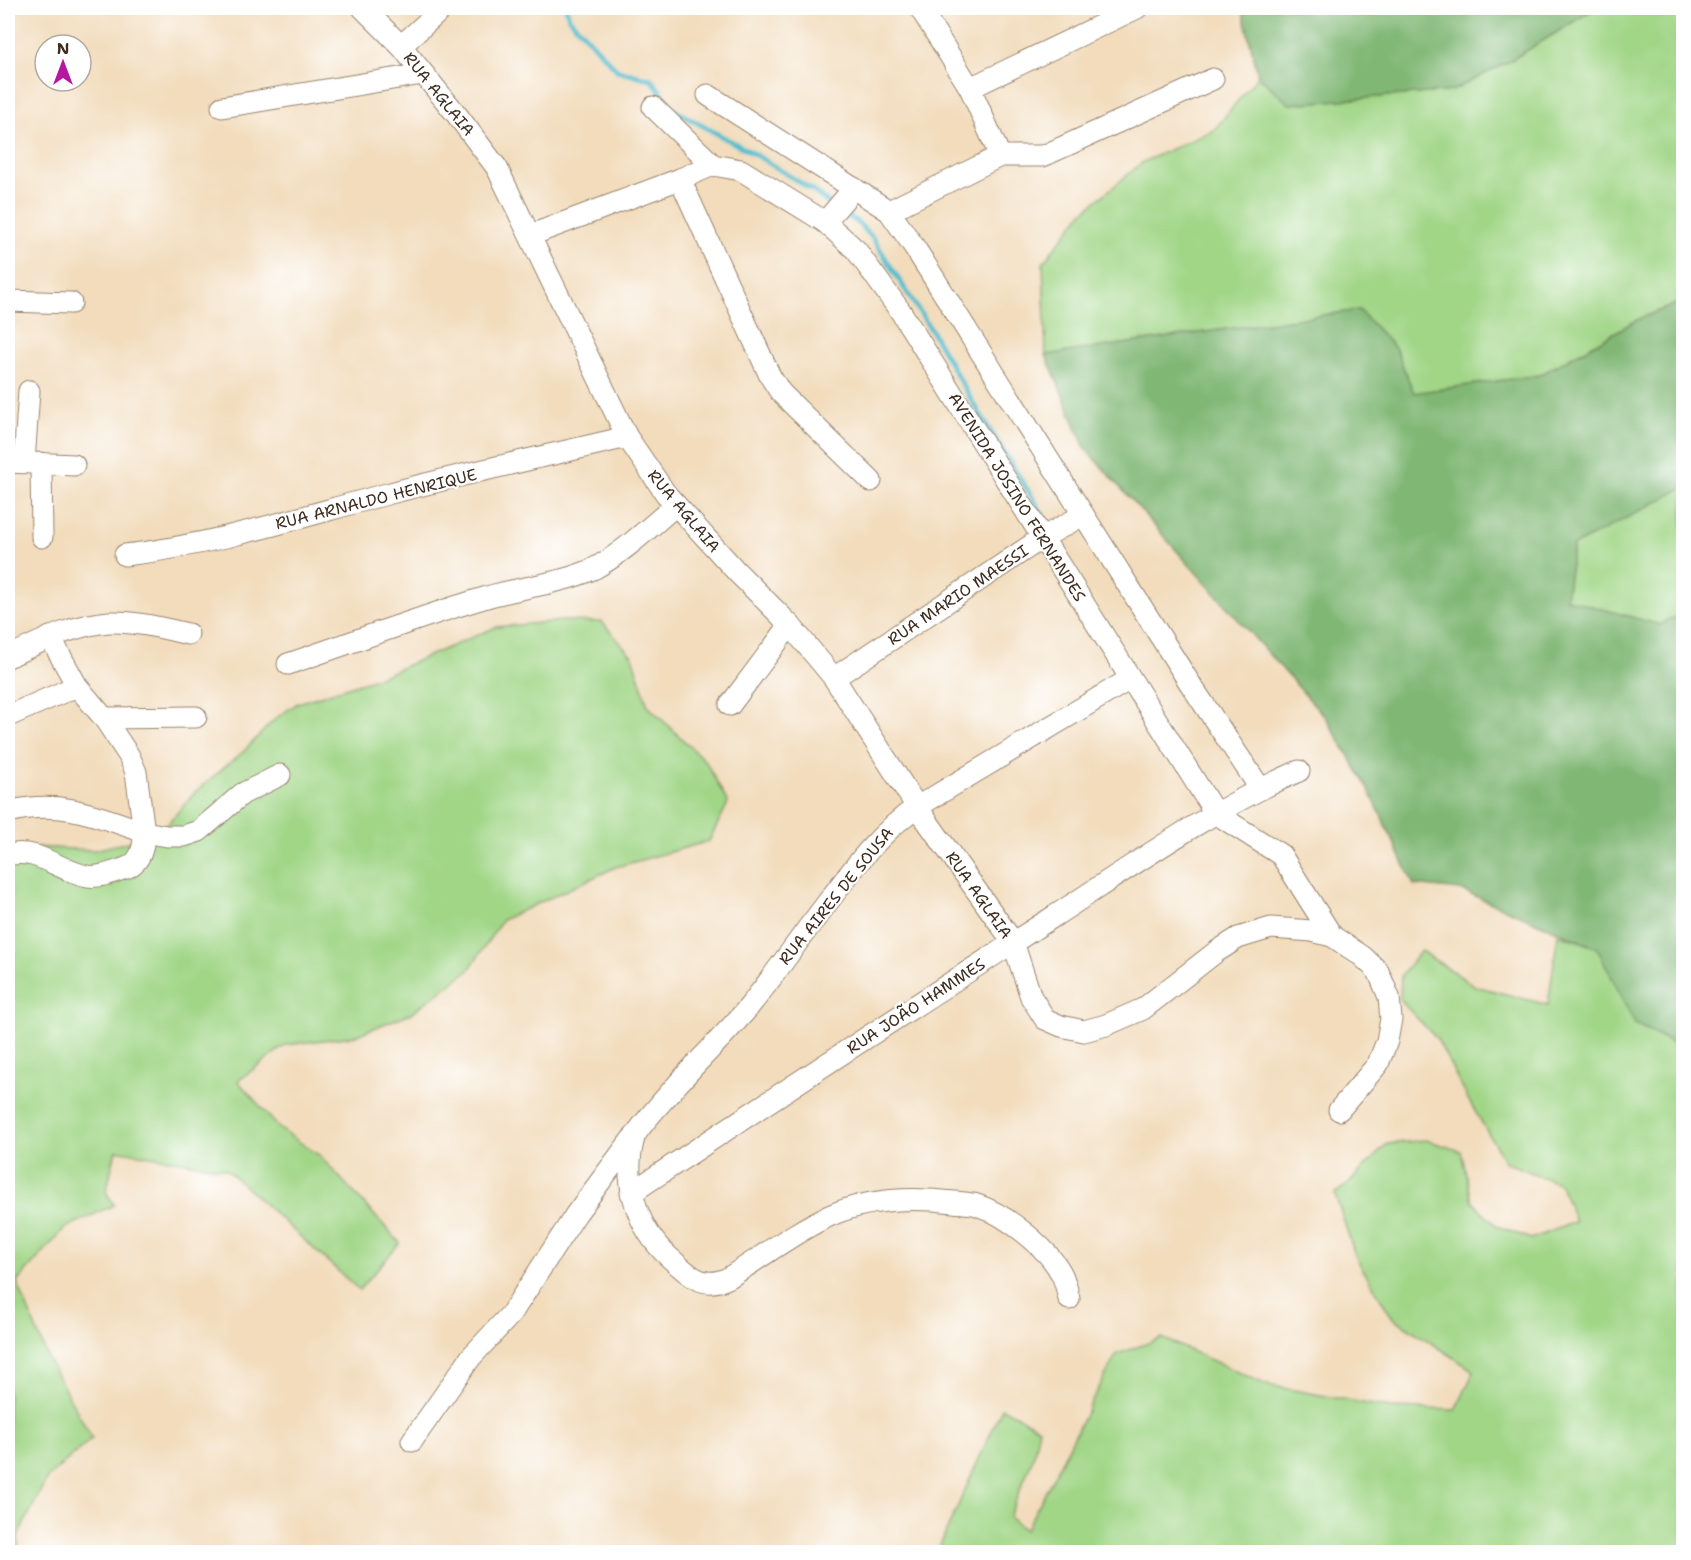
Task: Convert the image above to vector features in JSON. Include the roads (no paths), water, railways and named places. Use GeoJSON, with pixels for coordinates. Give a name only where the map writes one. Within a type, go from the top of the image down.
{"type":"FeatureCollection","features":[{"type":"Feature","properties":{"kind":"street","name":"RUA AGLAIA"},"geometry":{"type":"LineString","coordinates":[[363,8],[401,46],[497,168],[627,437],[666,494],[736,572],[790,625],[834,678],[917,807],[1013,942],[1031,997],[1045,1019],[1060,1026],[1084,1031],[1106,1025],[1143,1009],[1216,952],[1238,938],[1271,928],[1312,931],[1332,936]]}},
{"type":"Feature","properties":{"kind":"street"},"geometry":{"type":"LineString","coordinates":[[401,46],[443,8]]}},
{"type":"Feature","properties":{"kind":"street"},"geometry":{"type":"LineString","coordinates":[[920,8],[970,88],[1000,156]]}},
{"type":"Feature","properties":{"kind":"street"},"geometry":{"type":"LineString","coordinates":[[970,88],[1137,8]]}},
{"type":"Feature","properties":{"kind":"street"},"geometry":{"type":"LineString","coordinates":[[222,107],[423,74]]}},
{"type":"Feature","properties":{"kind":"street"},"geometry":{"type":"LineString","coordinates":[[889,212],[1000,156],[1043,156],[1213,79]]}},
{"type":"Feature","properties":{"kind":"street"},"geometry":{"type":"LineString","coordinates":[[708,95],[889,212],[915,248],[1189,681],[1260,788]]}},
{"type":"Feature","properties":{"kind":"street"},"geometry":{"type":"LineString","coordinates":[[531,235],[713,165],[653,107]]}},
{"type":"Feature","properties":{"kind":"street","name":"AVENIDA JOSINO FERNANDES"},"geometry":{"type":"LineString","coordinates":[[713,165],[741,170],[831,213],[901,312],[1215,813],[1281,855],[1332,936]]}},
{"type":"Feature","properties":{"kind":"street"},"geometry":{"type":"LineString","coordinates":[[680,179],[770,376],[781,393],[872,481]]}},
{"type":"Feature","properties":{"kind":"street"},"geometry":{"type":"LineString","coordinates":[[831,213],[854,188]]}},
{"type":"Feature","properties":{"kind":"street"},"geometry":{"type":"LineString","coordinates":[[8,301],[71,303]]}},
{"type":"Feature","properties":{"kind":"street"},"geometry":{"type":"LineString","coordinates":[[29,391],[24,462],[42,537]]}},
{"type":"Feature","properties":{"kind":"street","name":"RUA ARNALDO HENRIQUE"},"geometry":{"type":"LineString","coordinates":[[125,555],[164,551],[208,542],[389,493],[627,437]]}},
{"type":"Feature","properties":{"kind":"street"},"geometry":{"type":"LineString","coordinates":[[24,462],[74,465]]}},
{"type":"Feature","properties":{"kind":"street"},"geometry":{"type":"LineString","coordinates":[[288,664],[472,602],[508,591],[573,577],[595,568],[676,505]]}},
{"type":"Feature","properties":{"kind":"street","name":"RUA MARIO MAESSI"},"geometry":{"type":"LineString","coordinates":[[834,678],[1042,538],[1083,515]]}},
{"type":"Feature","properties":{"kind":"street"},"geometry":{"type":"LineString","coordinates":[[8,657],[50,637],[84,626],[110,622],[138,624],[188,634]]}},
{"type":"Feature","properties":{"kind":"street"},"geometry":{"type":"LineString","coordinates":[[730,705],[790,625]]}},
{"type":"Feature","properties":{"kind":"street"},"geometry":{"type":"LineString","coordinates":[[8,855],[18,852],[29,853],[65,869],[88,876],[104,875],[128,868],[136,861],[144,846],[136,772],[118,738],[77,686],[50,637]]}},
{"type":"Feature","properties":{"kind":"street","name":"RUA AIRES DE SOUSA"},"geometry":{"type":"LineString","coordinates":[[412,1441],[471,1357],[511,1314],[576,1214],[634,1136],[684,1077],[747,1009],[867,852],[901,818],[917,807],[1131,679]]}},
{"type":"Feature","properties":{"kind":"street"},"geometry":{"type":"LineString","coordinates":[[8,716],[77,686]]}},
{"type":"Feature","properties":{"kind":"street"},"geometry":{"type":"LineString","coordinates":[[104,718],[196,717]]}},
{"type":"Feature","properties":{"kind":"street","name":"RUA JOÃO HAMMES"},"geometry":{"type":"LineString","coordinates":[[631,1193],[1013,942],[1215,813],[1260,788],[1299,771]]}},
{"type":"Feature","properties":{"kind":"street"},"geometry":{"type":"LineString","coordinates":[[8,812],[45,806],[77,809],[144,832],[184,836],[199,831],[242,795],[280,776]]}},
{"type":"Feature","properties":{"kind":"street"},"geometry":{"type":"LineString","coordinates":[[1332,936],[1362,956],[1378,971],[1389,997],[1391,1019],[1387,1041],[1378,1064],[1339,1110]]}},
{"type":"Feature","properties":{"kind":"street"},"geometry":{"type":"LineString","coordinates":[[634,1136],[630,1171],[631,1193],[645,1227],[660,1249],[704,1284],[717,1284],[728,1278],[828,1216],[854,1207],[893,1199],[924,1198],[976,1205],[998,1215],[1038,1245],[1052,1259],[1062,1274],[1070,1299]]}},
{"type":"Feature","properties":{"kind":"waterway"},"geometry":{"type":"LineString","coordinates":[[566,8],[569,18],[618,71],[651,79],[674,110],[756,155],[815,192],[833,207]]}},
{"type":"Feature","properties":{"kind":"waterway"},"geometry":{"type":"LineString","coordinates":[[841,212],[856,221],[872,237],[1042,513]]}}]}
